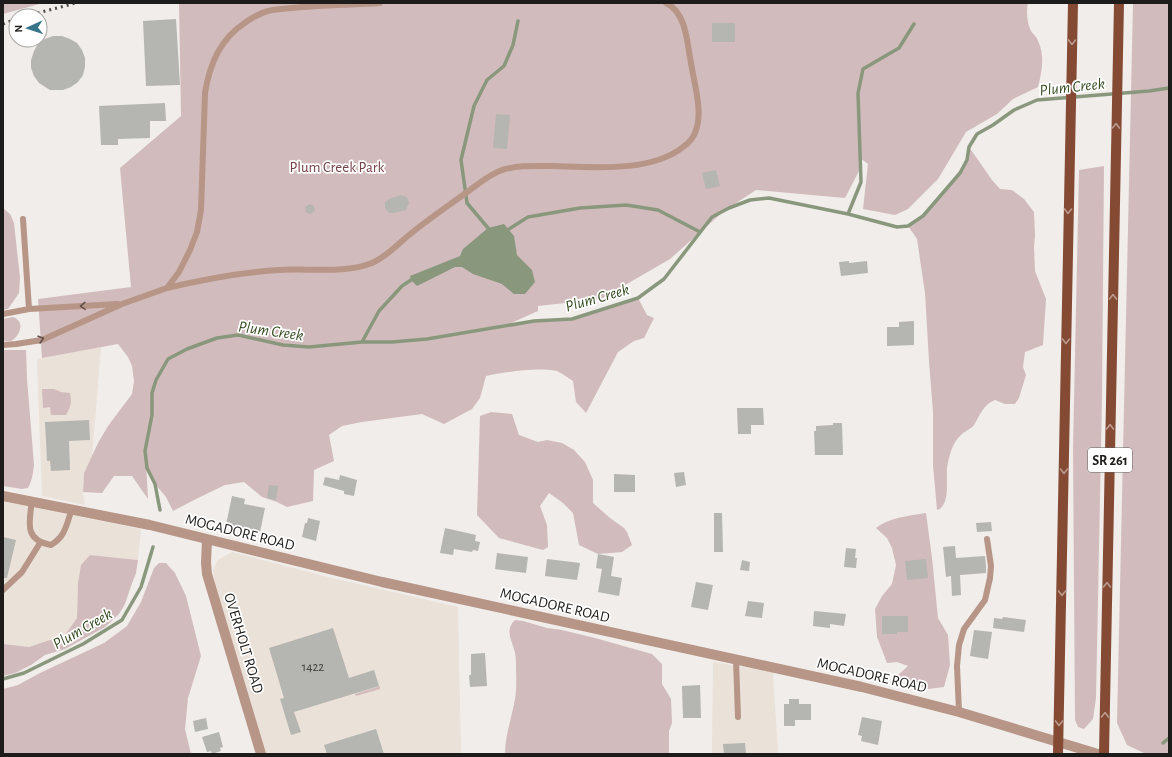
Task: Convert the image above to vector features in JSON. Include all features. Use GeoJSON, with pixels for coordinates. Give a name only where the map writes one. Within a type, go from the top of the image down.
{"type":"FeatureCollection","features":[{"type":"Feature","properties":{"kind":"main road"},"geometry":{"type":"LineString","coordinates":[[1058,754],[1073,3]]}},
{"type":"Feature","properties":{"kind":"main road","name":"SR 261"},"geometry":{"type":"LineString","coordinates":[[1104,754],[1118,3]]}},
{"type":"Feature","properties":{"kind":"street","name":"MOGADORE ROAD"},"geometry":{"type":"LineString","coordinates":[[3,496],[150,526],[382,582],[862,687],[959,712],[1098,754]]}},
{"type":"Feature","properties":{"kind":"street","name":"OVERHOLT ROAD"},"geometry":{"type":"LineString","coordinates":[[207,540],[207,574],[261,754]]}},
{"type":"Feature","properties":{"kind":"lane"},"geometry":{"type":"LineString","coordinates":[[167,288],[179,272],[197,232],[201,210],[205,93],[208,75],[222,44],[231,33],[244,23],[256,15],[268,11],[302,7],[380,3]]}},
{"type":"Feature","properties":{"kind":"lane"},"geometry":{"type":"LineString","coordinates":[[3,345],[42,340],[122,304],[167,288],[204,279],[253,271],[344,269],[373,262],[388,253],[422,224],[488,176],[503,170],[522,166],[619,166],[641,164],[658,160],[676,153],[688,143],[696,131],[699,117],[685,31],[679,15],[672,6],[666,3]]}},
{"type":"Feature","properties":{"kind":"lane"},"geometry":{"type":"LineString","coordinates":[[23,219],[29,309]]}},
{"type":"Feature","properties":{"kind":"lane"},"geometry":{"type":"LineString","coordinates":[[3,314],[29,309],[122,304]]}},
{"type":"Feature","properties":{"kind":"lane"},"geometry":{"type":"LineString","coordinates":[[32,501],[29,524],[32,535],[40,543],[51,545],[59,540],[72,509]]}},
{"type":"Feature","properties":{"kind":"lane"},"geometry":{"type":"LineString","coordinates":[[959,712],[956,666],[959,645],[964,629],[985,600],[991,566],[987,539]]}},
{"type":"Feature","properties":{"kind":"lane"},"geometry":{"type":"LineString","coordinates":[[3,590],[22,572],[40,543]]}},
{"type":"Feature","properties":{"kind":"lane"},"geometry":{"type":"LineString","coordinates":[[736,660],[738,717]]}},
{"type":"Feature","properties":{"kind":"shaded area"},"geometry":{"type":"Polygon","coordinates":[[[504,224],[514,236],[517,255],[532,270],[535,282],[525,294],[514,294],[502,284],[473,274],[462,267],[455,267],[417,286],[411,280],[410,276],[460,256],[463,249],[488,228],[504,224]]]}},
{"type":"Feature","properties":{"kind":"shaded area"},"geometry":{"type":"Polygon","coordinates":[[[101,347],[92,457],[84,473],[83,492],[85,505],[42,496],[37,359],[101,347]]]}},
{"type":"Feature","properties":{"kind":"shaded area"},"geometry":{"type":"Polygon","coordinates":[[[3,501],[141,529],[138,560],[90,555],[78,583],[77,618],[65,635],[29,647],[3,644],[3,501]]]}},
{"type":"Feature","properties":{"kind":"shaded area"},"geometry":{"type":"Polygon","coordinates":[[[232,552],[328,577],[458,607],[461,754],[261,754],[218,609],[213,570],[218,560],[232,552]]]}},
{"type":"Feature","properties":{"kind":"shaded area"},"geometry":{"type":"Polygon","coordinates":[[[713,662],[773,672],[778,754],[712,754],[713,662]]]}},
{"type":"Feature","properties":{"kind":"green space"},"geometry":{"type":"Polygon","coordinates":[[[3,3],[43,3],[25,8],[8,8],[8,13],[3,14],[3,3]]]}},
{"type":"Feature","properties":{"kind":"green space","name":"Plum Creek Park"},"geometry":{"type":"Polygon","coordinates":[[[179,3],[1028,3],[1027,13],[1029,24],[1031,31],[1037,38],[1042,52],[1042,64],[1038,87],[1013,99],[997,114],[966,132],[938,179],[908,209],[895,215],[863,209],[868,164],[860,158],[859,171],[845,198],[756,190],[724,211],[670,259],[601,299],[538,306],[538,311],[509,324],[572,319],[638,298],[647,315],[654,318],[644,338],[634,341],[618,352],[586,413],[576,402],[573,381],[557,371],[530,370],[486,376],[480,398],[472,409],[444,424],[422,414],[342,426],[329,435],[334,461],[314,470],[313,501],[287,507],[262,497],[244,482],[225,485],[173,511],[166,497],[155,484],[147,468],[146,461],[148,499],[132,476],[114,476],[102,493],[83,492],[84,473],[98,443],[108,426],[132,394],[134,381],[132,366],[128,357],[118,344],[42,358],[38,299],[131,287],[120,168],[181,116],[179,3]]]}},
{"type":"Feature","properties":{"kind":"green space"},"geometry":{"type":"Polygon","coordinates":[[[1133,3],[1169,3],[1169,754],[1146,754],[1127,745],[1117,723],[1133,3]]]}},
{"type":"Feature","properties":{"kind":"green space"},"geometry":{"type":"Polygon","coordinates":[[[969,147],[1000,189],[1012,190],[1024,199],[1034,212],[1035,271],[1046,299],[1043,345],[1025,352],[1023,367],[1026,375],[1019,398],[1015,404],[1005,404],[995,400],[991,402],[982,411],[974,425],[955,442],[950,454],[947,468],[947,490],[945,501],[940,509],[937,510],[933,465],[933,412],[925,293],[917,239],[908,226],[923,216],[960,173],[967,160],[969,147]]]}},
{"type":"Feature","properties":{"kind":"green space"},"geometry":{"type":"Polygon","coordinates":[[[1104,166],[1102,398],[1096,698],[1093,719],[1084,729],[1078,727],[1075,720],[1073,448],[1079,170],[1104,166]]]}},
{"type":"Feature","properties":{"kind":"green space"},"geometry":{"type":"Polygon","coordinates":[[[3,208],[10,214],[14,223],[20,278],[19,293],[8,309],[3,310],[3,208]]]}},
{"type":"Feature","properties":{"kind":"green space"},"geometry":{"type":"Polygon","coordinates":[[[13,317],[19,322],[19,332],[11,341],[3,341],[3,319],[13,317]]]}},
{"type":"Feature","properties":{"kind":"green space"},"geometry":{"type":"Polygon","coordinates":[[[3,350],[26,350],[34,465],[28,488],[22,489],[3,486],[3,350]]]}},
{"type":"Feature","properties":{"kind":"green space"},"geometry":{"type":"Polygon","coordinates":[[[42,389],[54,389],[61,392],[70,393],[71,404],[66,415],[51,415],[50,407],[43,408],[42,389]]]}},
{"type":"Feature","properties":{"kind":"green space"},"geometry":{"type":"Polygon","coordinates":[[[491,412],[512,414],[519,435],[538,442],[547,440],[562,443],[574,450],[585,462],[593,480],[593,503],[624,528],[632,545],[622,552],[598,554],[579,545],[573,513],[563,503],[549,493],[540,506],[547,525],[548,547],[543,550],[499,538],[477,515],[480,416],[491,412]]]}},
{"type":"Feature","properties":{"kind":"green space"},"geometry":{"type":"Polygon","coordinates":[[[926,513],[938,618],[948,635],[950,665],[944,687],[928,689],[896,677],[908,666],[897,662],[887,663],[877,637],[875,609],[882,596],[892,584],[896,565],[892,548],[887,538],[876,528],[893,519],[926,513]]]}},
{"type":"Feature","properties":{"kind":"green space"},"geometry":{"type":"Polygon","coordinates":[[[90,555],[138,560],[136,573],[125,604],[119,614],[105,627],[65,649],[45,655],[31,665],[15,673],[3,676],[3,644],[29,647],[65,635],[77,618],[78,583],[81,565],[90,555]]]}},
{"type":"Feature","properties":{"kind":"green space"},"geometry":{"type":"Polygon","coordinates":[[[159,563],[166,563],[175,573],[186,596],[201,656],[188,698],[185,729],[191,754],[5,754],[3,751],[3,689],[18,685],[104,643],[127,626],[141,602],[154,568],[159,563]]]}},
{"type":"Feature","properties":{"kind":"green space"},"geometry":{"type":"Polygon","coordinates":[[[515,620],[595,638],[652,654],[662,664],[662,684],[671,699],[672,723],[669,731],[669,754],[505,754],[506,740],[516,691],[516,656],[509,630],[515,620]]]}},
{"type":"Feature","properties":{"kind":"green space"},"geometry":{"type":"Polygon","coordinates":[[[380,686],[380,689],[356,696],[355,694],[380,686]]]}},
{"type":"Feature","properties":{"kind":"building"},"geometry":{"type":"Polygon","coordinates":[[[176,19],[180,85],[146,86],[143,21],[176,19]]]}},
{"type":"Feature","properties":{"kind":"building"},"geometry":{"type":"Polygon","coordinates":[[[712,23],[735,23],[735,42],[712,42],[712,23]]]}},
{"type":"Feature","properties":{"kind":"building"},"geometry":{"type":"Polygon","coordinates":[[[62,36],[77,43],[82,50],[85,58],[83,75],[78,82],[71,87],[63,90],[50,90],[39,83],[34,76],[31,68],[31,60],[34,51],[36,48],[48,48],[48,38],[62,36]]]}},
{"type":"Feature","properties":{"kind":"building"},"geometry":{"type":"Polygon","coordinates":[[[165,103],[166,121],[150,121],[150,138],[118,139],[118,145],[101,145],[99,106],[165,103]]]}},
{"type":"Feature","properties":{"kind":"building"},"geometry":{"type":"Polygon","coordinates":[[[496,114],[510,115],[507,149],[493,148],[496,114]]]}},
{"type":"Feature","properties":{"kind":"building"},"geometry":{"type":"Polygon","coordinates":[[[716,170],[720,186],[706,189],[702,173],[716,170]]]}},
{"type":"Feature","properties":{"kind":"building"},"geometry":{"type":"Polygon","coordinates":[[[401,195],[407,197],[409,203],[406,210],[389,213],[385,208],[385,202],[401,195]]]}},
{"type":"Feature","properties":{"kind":"building"},"geometry":{"type":"Polygon","coordinates":[[[310,204],[314,206],[315,211],[310,214],[306,212],[305,207],[310,204]]]}},
{"type":"Feature","properties":{"kind":"building"},"geometry":{"type":"Polygon","coordinates":[[[849,261],[849,263],[867,261],[868,273],[841,276],[839,262],[849,261]]]}},
{"type":"Feature","properties":{"kind":"building"},"geometry":{"type":"Polygon","coordinates":[[[914,321],[914,345],[887,346],[887,327],[899,327],[899,322],[914,321]]]}},
{"type":"Feature","properties":{"kind":"building"},"geometry":{"type":"Polygon","coordinates":[[[737,408],[763,408],[764,425],[751,425],[751,434],[738,434],[737,408]]]}},
{"type":"Feature","properties":{"kind":"building"},"geometry":{"type":"Polygon","coordinates":[[[89,420],[90,440],[69,441],[70,470],[51,471],[50,461],[47,461],[45,422],[89,420]]]}},
{"type":"Feature","properties":{"kind":"building"},"geometry":{"type":"Polygon","coordinates":[[[833,423],[842,423],[843,455],[815,455],[814,431],[816,431],[816,426],[833,425],[833,423]]]}},
{"type":"Feature","properties":{"kind":"building"},"geometry":{"type":"Polygon","coordinates":[[[684,472],[686,485],[676,487],[674,473],[684,472]]]}},
{"type":"Feature","properties":{"kind":"building"},"geometry":{"type":"Polygon","coordinates":[[[614,474],[635,475],[635,492],[614,492],[614,474]]]}},
{"type":"Feature","properties":{"kind":"building"},"geometry":{"type":"Polygon","coordinates":[[[340,475],[357,480],[354,496],[344,494],[344,491],[323,485],[325,477],[339,480],[340,475]]]}},
{"type":"Feature","properties":{"kind":"building"},"geometry":{"type":"Polygon","coordinates":[[[269,485],[278,486],[276,500],[267,498],[269,485]]]}},
{"type":"Feature","properties":{"kind":"building"},"geometry":{"type":"Polygon","coordinates":[[[232,496],[245,499],[244,504],[265,508],[260,532],[226,525],[232,496]]]}},
{"type":"Feature","properties":{"kind":"building"},"geometry":{"type":"Polygon","coordinates":[[[714,513],[722,513],[723,552],[714,552],[714,513]]]}},
{"type":"Feature","properties":{"kind":"building"},"geometry":{"type":"Polygon","coordinates":[[[308,518],[320,521],[316,541],[302,537],[305,523],[307,523],[308,518]]]}},
{"type":"Feature","properties":{"kind":"building"},"geometry":{"type":"Polygon","coordinates":[[[991,522],[992,531],[977,532],[976,523],[991,522]]]}},
{"type":"Feature","properties":{"kind":"building"},"geometry":{"type":"Polygon","coordinates":[[[445,528],[476,535],[475,541],[480,542],[478,551],[473,550],[472,552],[454,549],[453,555],[440,553],[445,528]]]}},
{"type":"Feature","properties":{"kind":"building"},"geometry":{"type":"Polygon","coordinates":[[[3,537],[16,540],[7,578],[3,578],[3,537]]]}},
{"type":"Feature","properties":{"kind":"building"},"geometry":{"type":"Polygon","coordinates":[[[955,546],[956,558],[985,556],[986,573],[960,575],[961,595],[952,596],[951,576],[946,577],[943,547],[955,546]]]}},
{"type":"Feature","properties":{"kind":"building"},"geometry":{"type":"Polygon","coordinates":[[[846,548],[856,549],[856,568],[844,567],[846,548]]]}},
{"type":"Feature","properties":{"kind":"building"},"geometry":{"type":"Polygon","coordinates":[[[497,553],[528,557],[526,573],[495,569],[497,553]]]}},
{"type":"Feature","properties":{"kind":"building"},"geometry":{"type":"Polygon","coordinates":[[[598,554],[614,557],[611,576],[622,578],[619,596],[598,592],[602,569],[596,568],[598,554]]]}},
{"type":"Feature","properties":{"kind":"building"},"geometry":{"type":"Polygon","coordinates":[[[547,559],[580,563],[577,580],[545,576],[547,559]]]}},
{"type":"Feature","properties":{"kind":"building"},"geometry":{"type":"Polygon","coordinates":[[[926,559],[928,578],[907,580],[905,561],[926,559]]]}},
{"type":"Feature","properties":{"kind":"building"},"geometry":{"type":"Polygon","coordinates":[[[742,560],[750,562],[749,571],[740,570],[742,560]]]}},
{"type":"Feature","properties":{"kind":"building"},"geometry":{"type":"Polygon","coordinates":[[[696,582],[713,585],[708,610],[691,607],[696,582]]]}},
{"type":"Feature","properties":{"kind":"building"},"geometry":{"type":"Polygon","coordinates":[[[748,601],[764,603],[762,618],[745,616],[748,601]]]}},
{"type":"Feature","properties":{"kind":"building"},"geometry":{"type":"Polygon","coordinates":[[[814,611],[846,614],[844,626],[830,624],[830,628],[813,626],[814,611]]]}},
{"type":"Feature","properties":{"kind":"building"},"geometry":{"type":"Polygon","coordinates":[[[882,616],[908,616],[908,632],[882,634],[882,616]]]}},
{"type":"Feature","properties":{"kind":"building"},"geometry":{"type":"Polygon","coordinates":[[[1003,617],[1026,620],[1024,632],[993,628],[994,618],[1002,619],[1003,617]]]}},
{"type":"Feature","properties":{"kind":"building"},"geometry":{"type":"Polygon","coordinates":[[[333,628],[349,678],[374,670],[379,686],[294,712],[301,732],[291,735],[280,699],[284,698],[269,648],[333,628]]]}},
{"type":"Feature","properties":{"kind":"building"},"geometry":{"type":"Polygon","coordinates":[[[974,630],[992,632],[988,659],[970,656],[974,630]]]}},
{"type":"Feature","properties":{"kind":"building"},"geometry":{"type":"Polygon","coordinates":[[[485,653],[487,686],[470,687],[469,675],[471,675],[471,654],[485,653]]]}},
{"type":"Feature","properties":{"kind":"building"},"geometry":{"type":"Polygon","coordinates":[[[700,685],[701,718],[683,718],[682,686],[700,685]]]}},
{"type":"Feature","properties":{"kind":"building"},"geometry":{"type":"Polygon","coordinates":[[[789,699],[799,699],[799,704],[811,704],[811,720],[795,720],[795,726],[784,726],[784,704],[789,704],[789,699]]]}},
{"type":"Feature","properties":{"kind":"building"},"geometry":{"type":"Polygon","coordinates":[[[862,717],[882,721],[878,745],[861,741],[862,736],[858,735],[862,717]]]}},
{"type":"Feature","properties":{"kind":"building"},"geometry":{"type":"Polygon","coordinates":[[[206,718],[208,729],[195,732],[193,721],[206,718]]]}},
{"type":"Feature","properties":{"kind":"building"},"geometry":{"type":"Polygon","coordinates":[[[376,729],[384,754],[327,754],[324,745],[376,729]]]}},
{"type":"Feature","properties":{"kind":"building"},"geometry":{"type":"Polygon","coordinates":[[[219,732],[223,747],[220,748],[221,751],[212,754],[211,751],[207,752],[202,737],[219,732]]]}},
{"type":"Feature","properties":{"kind":"building"},"geometry":{"type":"Polygon","coordinates":[[[745,743],[746,754],[724,754],[723,744],[745,743]]]}},
{"type":"Feature","properties":{"kind":"waterway"},"geometry":{"type":"LineString","coordinates":[[488,228],[467,203],[461,160],[474,106],[487,80],[504,66],[513,45],[518,21]]}},
{"type":"Feature","properties":{"kind":"waterway"},"geometry":{"type":"LineString","coordinates":[[848,214],[861,182],[858,93],[863,69],[899,48],[914,24]]}},
{"type":"Feature","properties":{"kind":"waterway","name":"Plum Creek"},"geometry":{"type":"LineString","coordinates":[[160,510],[155,484],[147,468],[145,451],[152,415],[152,393],[156,380],[168,359],[187,349],[217,338],[238,335],[283,345],[309,347],[362,342],[392,342],[427,339],[534,321],[572,319],[638,298],[664,279],[712,217],[729,208],[750,200],[769,198],[848,214],[897,227],[908,226],[923,216],[960,173],[967,160],[969,147],[977,134],[1014,110],[1037,100],[1169,88]]}},
{"type":"Feature","properties":{"kind":"waterway"},"geometry":{"type":"LineString","coordinates":[[509,229],[528,217],[580,208],[626,205],[658,210],[700,232]]}},
{"type":"Feature","properties":{"kind":"waterway"},"geometry":{"type":"LineString","coordinates":[[362,342],[379,311],[402,286],[411,280]]}},
{"type":"Feature","properties":{"kind":"waterway","name":"Plum Creek"},"geometry":{"type":"LineString","coordinates":[[3,679],[24,673],[83,644],[122,620],[141,587],[153,547]]}},
{"type":"Feature","properties":{"kind":"waterway"},"geometry":{"type":"LineString","coordinates":[[1163,743],[1169,738]]}},
{"type":"Feature","properties":{"kind":"railway"},"geometry":{"type":"LineString","coordinates":[[48,10],[76,3]]}},
{"type":"Feature","properties":{"kind":"railway"},"geometry":{"type":"LineString","coordinates":[[3,24],[8,22]]}}]}
